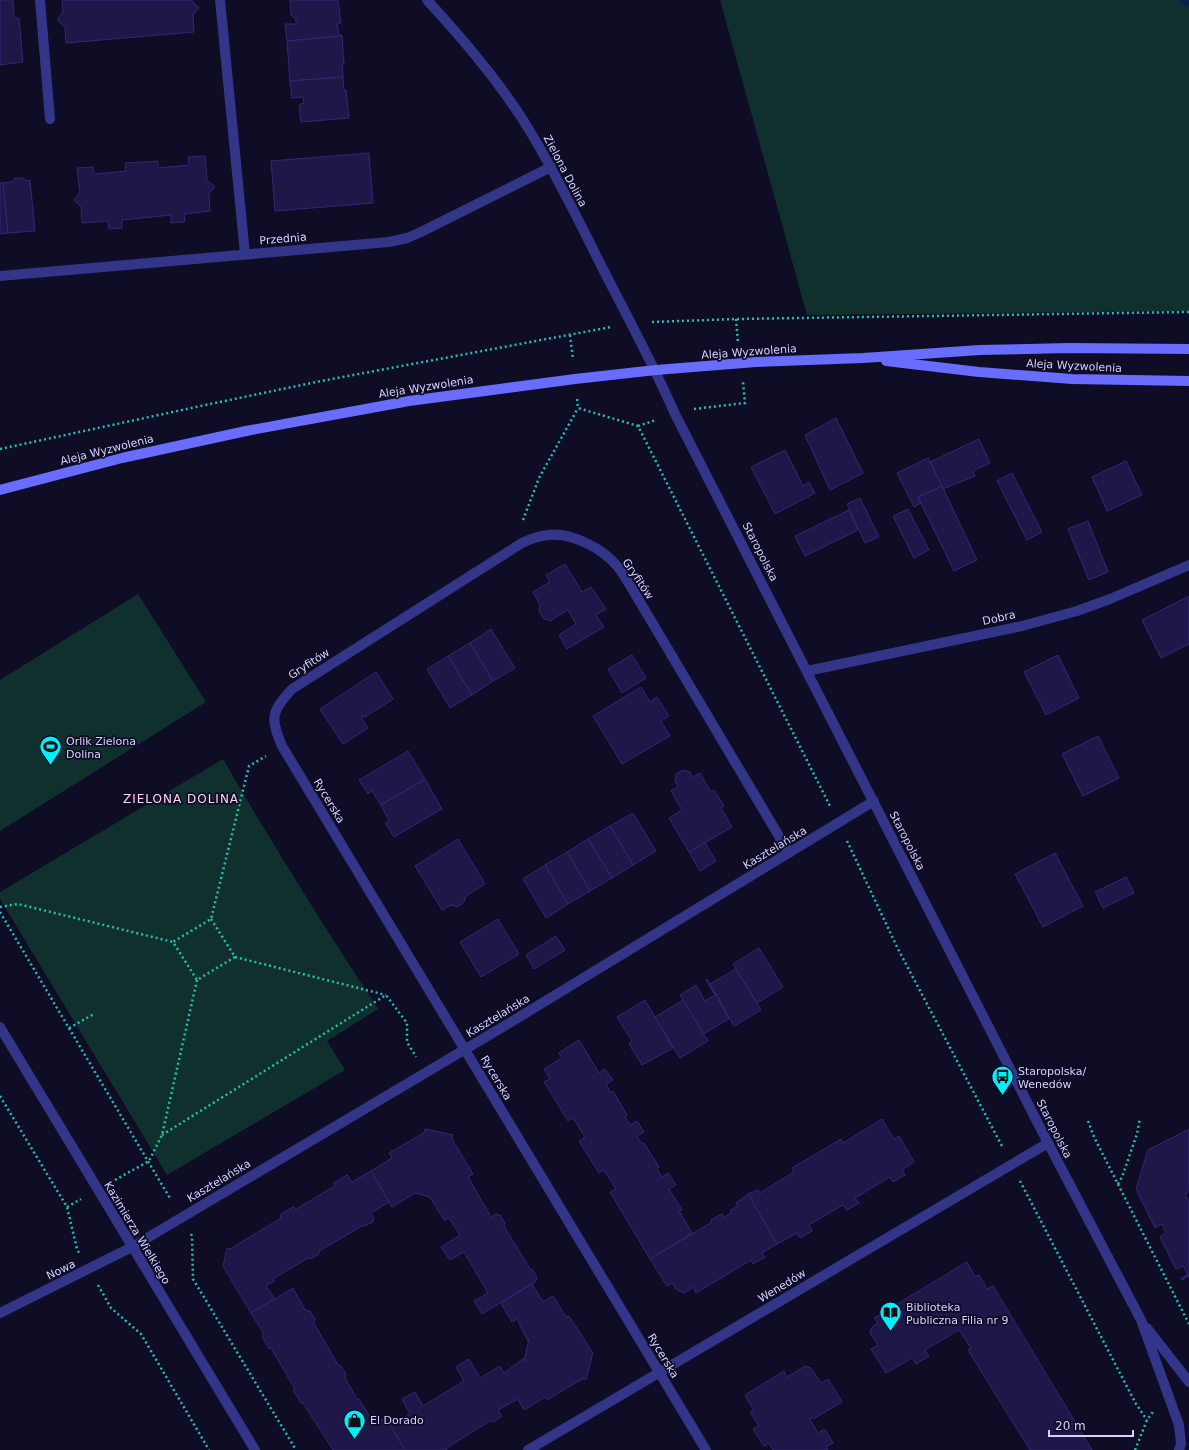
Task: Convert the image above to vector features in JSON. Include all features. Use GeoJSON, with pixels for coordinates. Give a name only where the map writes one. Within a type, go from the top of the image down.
{"type":"FeatureCollection","features":[{"type":"Feature","properties":{"kind":"street"},"geometry":{"type":"LineString","coordinates":[[40,0],[50,119]]}},
{"type":"Feature","properties":{"kind":"street"},"geometry":{"type":"LineString","coordinates":[[220,0],[245,254]]}},
{"type":"Feature","properties":{"kind":"street","name":"Zielona Dolina"},"geometry":{"type":"LineString","coordinates":[[427,0],[479,59],[528,128],[551,167],[656,370]]}},
{"type":"Feature","properties":{"kind":"street","name":"Przednia"},"geometry":{"type":"LineString","coordinates":[[0,276],[389,242],[407,238],[551,167]]}},
{"type":"Feature","properties":{"kind":"street","name":"Aleja Wyzwolenia"},"geometry":{"type":"LineString","coordinates":[[0,490],[145,453],[254,430],[410,401],[575,379],[656,370],[980,350],[1069,348],[1189,349]]}},
{"type":"Feature","properties":{"kind":"street","name":"Aleja Wyzwolenia"},"geometry":{"type":"LineString","coordinates":[[862,358],[986,373],[1072,379],[1189,381]]}},
{"type":"Feature","properties":{"kind":"street","name":"Staropolska"},"geometry":{"type":"LineString","coordinates":[[656,370],[675,414],[1048,1143],[1141,1320],[1179,1425],[1179,1450]]}},
{"type":"Feature","properties":{"kind":"street","name":"Gryfitów"},"geometry":{"type":"LineString","coordinates":[[274,716],[278,706],[292,689],[522,543],[536,537],[550,534],[572,537],[604,554],[617,566],[789,853]]}},
{"type":"Feature","properties":{"kind":"street","name":"Dobra"},"geometry":{"type":"LineString","coordinates":[[807,671],[1022,626],[1076,611],[1110,599],[1189,565]]}},
{"type":"Feature","properties":{"kind":"street","name":"Rycerska"},"geometry":{"type":"LineString","coordinates":[[274,716],[275,729],[282,746],[706,1450]]}},
{"type":"Feature","properties":{"kind":"street","name":"Kasztelańska"},"geometry":{"type":"LineString","coordinates":[[132,1247],[426,1073],[874,802]]}},
{"type":"Feature","properties":{"kind":"street","name":"Kazimierza Wielkiego"},"geometry":{"type":"LineString","coordinates":[[0,1027],[255,1450]]}},
{"type":"Feature","properties":{"kind":"street","name":"Wenedów"},"geometry":{"type":"LineString","coordinates":[[528,1450],[1048,1143]]}},
{"type":"Feature","properties":{"kind":"street","name":"Nowa"},"geometry":{"type":"LineString","coordinates":[[0,1313],[132,1247]]}},
{"type":"Feature","properties":{"kind":"street","name":"Staropolska"},"geometry":{"type":"LineString","coordinates":[[1141,1320],[1189,1382]]}},
{"type":"Feature","properties":{"kind":"street"},"geometry":{"type":"LineString","coordinates":[[1184,1450],[1189,1445]]}},
{"type":"Feature","properties":{"kind":"path"},"geometry":{"type":"LineString","coordinates":[[0,450],[321,381],[631,323],[736,319],[1189,312]]}},
{"type":"Feature","properties":{"kind":"path"},"geometry":{"type":"LineString","coordinates":[[578,408],[638,426],[700,407],[745,403],[736,319]]}},
{"type":"Feature","properties":{"kind":"path"},"geometry":{"type":"LineString","coordinates":[[514,548],[539,478],[578,408],[570,335]]}},
{"type":"Feature","properties":{"kind":"path"},"geometry":{"type":"LineString","coordinates":[[638,426],[838,823],[898,949],[1012,1164],[1136,1404],[1147,1420],[1135,1450]]}},
{"type":"Feature","properties":{"kind":"path"},"geometry":{"type":"LineString","coordinates":[[282,746],[248,766],[211,919],[234,957],[386,995],[406,1024],[407,1042],[426,1073]]}},
{"type":"Feature","properties":{"kind":"path"},"geometry":{"type":"LineString","coordinates":[[0,907],[18,904],[173,942],[197,980],[162,1134],[149,1161],[67,1207]]}},
{"type":"Feature","properties":{"kind":"path"},"geometry":{"type":"LineString","coordinates":[[0,912],[149,1161],[192,1236],[193,1279],[296,1450]]}},
{"type":"Feature","properties":{"kind":"path"},"geometry":{"type":"LineString","coordinates":[[173,942],[211,919]]}},
{"type":"Feature","properties":{"kind":"path"},"geometry":{"type":"LineString","coordinates":[[197,980],[234,957]]}},
{"type":"Feature","properties":{"kind":"path"},"geometry":{"type":"LineString","coordinates":[[162,1134],[386,995]]}},
{"type":"Feature","properties":{"kind":"path"},"geometry":{"type":"LineString","coordinates":[[69,1028],[94,1014]]}},
{"type":"Feature","properties":{"kind":"path"},"geometry":{"type":"LineString","coordinates":[[1118,1184],[1137,1134],[1140,1118]]}},
{"type":"Feature","properties":{"kind":"path"},"geometry":{"type":"LineString","coordinates":[[1088,1121],[1094,1137],[1189,1324]]}},
{"type":"Feature","properties":{"kind":"green space"},"geometry":{"type":"Polygon","coordinates":[[[720,0],[1189,0],[1189,311],[807,315],[720,0]]]}},
{"type":"Feature","properties":{"kind":"green space","name":"Orlik Zielona Dolina"},"geometry":{"type":"Polygon","coordinates":[[[138,594],[206,702],[0,831],[0,680],[138,594]]]}},
{"type":"Feature","properties":{"kind":"green space"},"geometry":{"type":"Polygon","coordinates":[[[223,759],[299,885],[378,1009],[327,1041],[345,1070],[167,1175],[0,899],[0,892],[223,759]]]}},
{"type":"Feature","properties":{"kind":"building"},"geometry":{"type":"Polygon","coordinates":[[[0,0],[13,0],[14,18],[19,18],[23,62],[0,65],[0,0]]]}},
{"type":"Feature","properties":{"kind":"building"},"geometry":{"type":"Polygon","coordinates":[[[62,0],[191,0],[199,8],[193,15],[194,32],[66,43],[65,27],[57,20],[63,12],[62,0]]]}},
{"type":"Feature","properties":{"kind":"building"},"geometry":{"type":"Polygon","coordinates":[[[290,0],[338,0],[341,23],[337,23],[339,35],[342,36],[287,41],[285,24],[296,24],[296,19],[291,15],[290,0]]]}},
{"type":"Feature","properties":{"kind":"building"},"geometry":{"type":"Polygon","coordinates":[[[342,36],[344,64],[342,64],[343,77],[290,81],[287,41],[342,36]]]}},
{"type":"Feature","properties":{"kind":"building"},"geometry":{"type":"Polygon","coordinates":[[[343,77],[349,118],[301,122],[299,105],[304,103],[303,97],[292,98],[290,81],[343,77]]]}},
{"type":"Feature","properties":{"kind":"building"},"geometry":{"type":"Polygon","coordinates":[[[369,153],[373,203],[275,211],[271,161],[369,153]]]}},
{"type":"Feature","properties":{"kind":"building"},"geometry":{"type":"Polygon","coordinates":[[[205,156],[207,180],[215,187],[209,194],[210,211],[184,214],[185,222],[171,223],[171,215],[122,220],[122,228],[109,229],[108,221],[82,223],[81,207],[74,200],[80,192],[77,168],[93,167],[94,174],[126,171],[125,163],[158,161],[158,168],[189,165],[188,157],[205,156]]]}},
{"type":"Feature","properties":{"kind":"building"},"geometry":{"type":"Polygon","coordinates":[[[15,178],[23,178],[26,181],[30,180],[35,231],[8,233],[3,183],[12,182],[15,178]]]}},
{"type":"Feature","properties":{"kind":"building"},"geometry":{"type":"Polygon","coordinates":[[[0,183],[3,183],[8,233],[0,234],[0,183]]]}},
{"type":"Feature","properties":{"kind":"building"},"geometry":{"type":"Polygon","coordinates":[[[836,418],[863,473],[830,490],[805,435],[836,418]]]}},
{"type":"Feature","properties":{"kind":"building"},"geometry":{"type":"Polygon","coordinates":[[[979,439],[990,463],[973,471],[975,476],[943,489],[930,462],[979,439]]]}},
{"type":"Feature","properties":{"kind":"building"},"geometry":{"type":"Polygon","coordinates":[[[785,450],[803,486],[809,482],[815,493],[775,514],[751,467],[785,450]]]}},
{"type":"Feature","properties":{"kind":"building"},"geometry":{"type":"Polygon","coordinates":[[[928,458],[942,486],[918,497],[921,503],[914,507],[897,473],[928,458]]]}},
{"type":"Feature","properties":{"kind":"building"},"geometry":{"type":"Polygon","coordinates":[[[1126,461],[1142,495],[1107,511],[1092,477],[1126,461]]]}},
{"type":"Feature","properties":{"kind":"building"},"geometry":{"type":"Polygon","coordinates":[[[1012,473],[1042,532],[1027,540],[997,481],[1012,473]]]}},
{"type":"Feature","properties":{"kind":"building"},"geometry":{"type":"Polygon","coordinates":[[[942,486],[977,560],[954,571],[918,497],[942,486]]]}},
{"type":"Feature","properties":{"kind":"building"},"geometry":{"type":"Polygon","coordinates":[[[860,498],[879,537],[865,543],[847,504],[860,498]]]}},
{"type":"Feature","properties":{"kind":"building"},"geometry":{"type":"Polygon","coordinates":[[[908,509],[929,550],[914,558],[893,516],[908,509]]]}},
{"type":"Feature","properties":{"kind":"building"},"geometry":{"type":"Polygon","coordinates":[[[849,510],[858,530],[805,556],[795,536],[849,510]]]}},
{"type":"Feature","properties":{"kind":"building"},"geometry":{"type":"Polygon","coordinates":[[[1088,521],[1108,572],[1089,580],[1068,529],[1088,521]]]}},
{"type":"Feature","properties":{"kind":"building"},"geometry":{"type":"Polygon","coordinates":[[[565,564],[582,592],[591,587],[606,609],[596,615],[604,627],[567,649],[559,635],[576,624],[568,610],[550,621],[544,619],[539,611],[540,605],[533,592],[550,582],[546,575],[565,564]]]}},
{"type":"Feature","properties":{"kind":"building"},"geometry":{"type":"Polygon","coordinates":[[[1189,596],[1189,644],[1161,658],[1142,620],[1189,596]]]}},
{"type":"Feature","properties":{"kind":"building"},"geometry":{"type":"Polygon","coordinates":[[[491,629],[515,668],[493,681],[470,643],[491,629]]]}},
{"type":"Feature","properties":{"kind":"building"},"geometry":{"type":"Polygon","coordinates":[[[470,643],[493,681],[472,695],[448,656],[470,643]]]}},
{"type":"Feature","properties":{"kind":"building"},"geometry":{"type":"Polygon","coordinates":[[[632,655],[646,678],[622,693],[608,669],[632,655]]]}},
{"type":"Feature","properties":{"kind":"building"},"geometry":{"type":"Polygon","coordinates":[[[1058,655],[1079,698],[1046,715],[1024,672],[1058,655]]]}},
{"type":"Feature","properties":{"kind":"building"},"geometry":{"type":"Polygon","coordinates":[[[448,656],[472,695],[450,708],[427,669],[448,656]]]}},
{"type":"Feature","properties":{"kind":"building"},"geometry":{"type":"Polygon","coordinates":[[[376,672],[393,699],[365,717],[361,717],[368,728],[343,744],[320,709],[376,672]]]}},
{"type":"Feature","properties":{"kind":"building"},"geometry":{"type":"Polygon","coordinates":[[[641,687],[650,702],[657,697],[669,716],[661,721],[670,736],[622,764],[593,716],[641,687]]]}},
{"type":"Feature","properties":{"kind":"building"},"geometry":{"type":"Polygon","coordinates":[[[1098,736],[1119,778],[1083,796],[1062,754],[1098,736]]]}},
{"type":"Feature","properties":{"kind":"building"},"geometry":{"type":"Polygon","coordinates":[[[408,751],[425,779],[381,805],[372,791],[368,794],[359,780],[408,751]]]}},
{"type":"Feature","properties":{"kind":"building"},"geometry":{"type":"Polygon","coordinates":[[[683,770],[690,772],[693,777],[700,773],[711,792],[714,790],[724,806],[721,808],[732,827],[689,852],[669,818],[682,810],[671,791],[678,786],[675,781],[676,774],[683,770]]]}},
{"type":"Feature","properties":{"kind":"building"},"geometry":{"type":"Polygon","coordinates":[[[425,779],[442,809],[394,837],[385,823],[389,821],[381,805],[425,779]]]}},
{"type":"Feature","properties":{"kind":"building"},"geometry":{"type":"Polygon","coordinates":[[[633,813],[656,851],[633,865],[610,826],[633,813]]]}},
{"type":"Feature","properties":{"kind":"building"},"geometry":{"type":"Polygon","coordinates":[[[610,826],[633,865],[612,878],[588,839],[610,826]]]}},
{"type":"Feature","properties":{"kind":"building"},"geometry":{"type":"Polygon","coordinates":[[[458,839],[485,884],[466,896],[464,902],[457,907],[451,905],[442,910],[415,866],[458,839]]]}},
{"type":"Feature","properties":{"kind":"building"},"geometry":{"type":"Polygon","coordinates":[[[588,839],[612,878],[590,891],[567,852],[588,839]]]}},
{"type":"Feature","properties":{"kind":"building"},"geometry":{"type":"Polygon","coordinates":[[[705,843],[716,861],[700,871],[689,852],[705,843]]]}},
{"type":"Feature","properties":{"kind":"building"},"geometry":{"type":"Polygon","coordinates":[[[567,852],[590,891],[568,904],[545,865],[567,852]]]}},
{"type":"Feature","properties":{"kind":"building"},"geometry":{"type":"Polygon","coordinates":[[[1055,853],[1083,906],[1043,927],[1015,874],[1055,853]]]}},
{"type":"Feature","properties":{"kind":"building"},"geometry":{"type":"Polygon","coordinates":[[[545,865],[568,904],[546,918],[523,879],[545,865]]]}},
{"type":"Feature","properties":{"kind":"building"},"geometry":{"type":"Polygon","coordinates":[[[1126,877],[1134,893],[1103,908],[1095,892],[1126,877]]]}},
{"type":"Feature","properties":{"kind":"building"},"geometry":{"type":"Polygon","coordinates":[[[498,919],[519,954],[481,977],[460,942],[498,919]]]}},
{"type":"Feature","properties":{"kind":"building"},"geometry":{"type":"Polygon","coordinates":[[[556,936],[565,950],[534,969],[526,955],[556,936]]]}},
{"type":"Feature","properties":{"kind":"building"},"geometry":{"type":"Polygon","coordinates":[[[759,948],[783,987],[757,1003],[733,964],[759,948]]]}},
{"type":"Feature","properties":{"kind":"building"},"geometry":{"type":"Polygon","coordinates":[[[736,969],[761,1010],[734,1026],[710,984],[736,969]]]}},
{"type":"Feature","properties":{"kind":"building"},"geometry":{"type":"Polygon","coordinates":[[[707,979],[729,1019],[703,1034],[680,995],[696,985],[705,1001],[715,995],[706,980],[707,979]]]}},
{"type":"Feature","properties":{"kind":"building"},"geometry":{"type":"Polygon","coordinates":[[[645,1000],[673,1048],[642,1065],[629,1044],[632,1041],[617,1017],[645,1000]]]}},
{"type":"Feature","properties":{"kind":"building"},"geometry":{"type":"Polygon","coordinates":[[[683,1000],[708,1041],[680,1058],[655,1017],[683,1000]]]}},
{"type":"Feature","properties":{"kind":"building"},"geometry":{"type":"Polygon","coordinates":[[[579,1040],[599,1073],[605,1069],[613,1080],[606,1084],[611,1093],[613,1091],[627,1115],[625,1117],[630,1125],[637,1121],[644,1132],[637,1136],[642,1144],[644,1143],[659,1167],[657,1169],[662,1177],[668,1173],[676,1185],[669,1189],[682,1210],[679,1211],[692,1233],[650,1259],[610,1192],[616,1189],[604,1170],[599,1173],[579,1141],[585,1137],[573,1118],[568,1121],[544,1082],[550,1079],[544,1069],[562,1058],[559,1053],[579,1040]]]}},
{"type":"Feature","properties":{"kind":"building"},"geometry":{"type":"Polygon","coordinates":[[[882,1119],[894,1139],[899,1136],[914,1162],[902,1170],[905,1175],[893,1182],[890,1177],[855,1198],[859,1203],[847,1210],[843,1205],[809,1225],[812,1231],[800,1238],[797,1233],[777,1244],[748,1194],[758,1190],[760,1193],[794,1172],[792,1168],[841,1139],[843,1143],[882,1119]]]}},
{"type":"Feature","properties":{"kind":"building"},"geometry":{"type":"Polygon","coordinates":[[[425,1129],[453,1135],[452,1139],[473,1174],[468,1177],[491,1217],[496,1214],[500,1215],[505,1223],[504,1226],[530,1269],[532,1269],[537,1277],[536,1281],[482,1314],[474,1301],[488,1293],[464,1252],[450,1260],[441,1247],[460,1235],[449,1218],[444,1220],[430,1197],[415,1193],[392,1207],[371,1171],[392,1158],[389,1153],[424,1133],[425,1129]]]}},
{"type":"Feature","properties":{"kind":"building"},"geometry":{"type":"Polygon","coordinates":[[[1189,1129],[1189,1192],[1187,1192],[1185,1197],[1189,1199],[1189,1278],[1188,1276],[1182,1280],[1181,1278],[1188,1275],[1183,1266],[1176,1269],[1160,1237],[1166,1233],[1162,1224],[1155,1228],[1136,1189],[1148,1150],[1189,1129]]]}},
{"type":"Feature","properties":{"kind":"building"},"geometry":{"type":"Polygon","coordinates":[[[371,1171],[389,1202],[371,1213],[374,1218],[373,1222],[362,1226],[319,1251],[319,1254],[310,1259],[308,1258],[273,1279],[274,1281],[266,1286],[275,1299],[251,1313],[223,1266],[227,1248],[230,1249],[281,1218],[280,1215],[293,1207],[296,1209],[335,1186],[334,1183],[347,1175],[352,1182],[371,1171]]]}},
{"type":"Feature","properties":{"kind":"building"},"geometry":{"type":"Polygon","coordinates":[[[748,1194],[777,1244],[762,1253],[765,1257],[753,1264],[751,1260],[696,1293],[693,1287],[684,1293],[677,1290],[672,1283],[667,1286],[650,1259],[712,1222],[711,1220],[722,1214],[724,1217],[731,1213],[730,1211],[738,1206],[736,1203],[748,1194]]]}},
{"type":"Feature","properties":{"kind":"building"},"geometry":{"type":"Polygon","coordinates":[[[967,1262],[975,1277],[979,1275],[987,1289],[993,1286],[1092,1450],[1030,1450],[968,1350],[971,1348],[959,1330],[925,1350],[929,1356],[916,1364],[912,1358],[886,1373],[871,1349],[878,1345],[870,1333],[872,1327],[878,1323],[874,1318],[967,1262]]]}},
{"type":"Feature","properties":{"kind":"building"},"geometry":{"type":"Polygon","coordinates":[[[532,1284],[543,1302],[553,1296],[566,1317],[569,1316],[593,1353],[586,1379],[582,1379],[547,1400],[545,1397],[524,1410],[518,1399],[498,1410],[501,1417],[493,1422],[490,1421],[448,1447],[446,1450],[405,1450],[390,1426],[410,1414],[402,1399],[415,1392],[423,1406],[464,1381],[456,1367],[469,1359],[480,1378],[500,1366],[504,1373],[523,1359],[524,1361],[529,1339],[528,1341],[517,1319],[512,1322],[501,1303],[532,1284]]]}},
{"type":"Feature","properties":{"kind":"building"},"geometry":{"type":"Polygon","coordinates":[[[293,1288],[305,1310],[310,1311],[315,1319],[314,1323],[338,1365],[341,1366],[346,1374],[345,1378],[357,1399],[359,1399],[371,1419],[374,1418],[388,1421],[405,1450],[333,1450],[293,1390],[295,1389],[271,1348],[269,1349],[262,1336],[264,1334],[251,1313],[293,1288]]]}},
{"type":"Feature","properties":{"kind":"building"},"geometry":{"type":"Polygon","coordinates":[[[805,1366],[811,1368],[821,1383],[828,1379],[842,1402],[813,1419],[812,1417],[810,1419],[818,1433],[825,1429],[833,1443],[826,1447],[828,1450],[773,1450],[769,1443],[764,1446],[753,1429],[759,1426],[750,1412],[754,1411],[745,1395],[784,1371],[787,1377],[805,1366]]]}},
{"type":"Feature","properties":{"kind":"waterway"},"geometry":{"type":"LineString","coordinates":[[1182,0],[1189,3]]}},
{"type":"Feature","properties":{"kind":"place","name":"Orlik Zielona Dolina"},"geometry":{"type":"Point","coordinates":[51,766]}},
{"type":"Feature","properties":{"kind":"place","name":"Staropolska/ Wenedów"},"geometry":{"type":"Point","coordinates":[1002,1096]}},
{"type":"Feature","properties":{"kind":"place","name":"Biblioteka Publiczna Filia nr 9"},"geometry":{"type":"Point","coordinates":[890,1332]}},
{"type":"Feature","properties":{"kind":"place","name":"El Dorado"},"geometry":{"type":"Point","coordinates":[354,1440]}},
{"type":"Feature","properties":{"kind":"district","name":"ZIELONA DOLINA"},"geometry":{"type":"Point","coordinates":[181,799]}}]}
